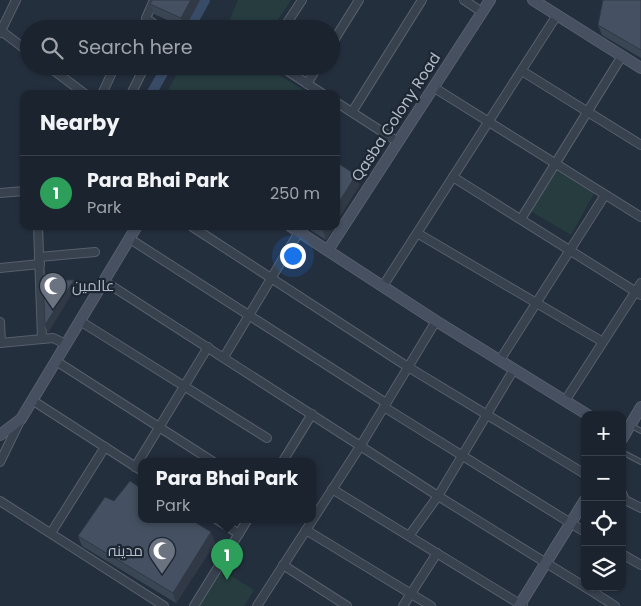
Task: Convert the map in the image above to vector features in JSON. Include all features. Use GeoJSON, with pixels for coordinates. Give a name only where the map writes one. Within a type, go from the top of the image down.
{"type":"FeatureCollection","features":[{"type":"Feature","properties":{"kind":"street"},"geometry":{"type":"LineString","coordinates":[[16,0],[0,31],[20,45]]}},
{"type":"Feature","properties":{"kind":"street"},"geometry":{"type":"LineString","coordinates":[[149,20],[146,18],[154,0]]}},
{"type":"Feature","properties":{"kind":"street"},"geometry":{"type":"LineString","coordinates":[[289,20],[302,0]]}},
{"type":"Feature","properties":{"kind":"street"},"geometry":{"type":"LineString","coordinates":[[340,31],[359,0]]}},
{"type":"Feature","properties":{"kind":"street"},"geometry":{"type":"LineString","coordinates":[[352,112],[422,0]]}},
{"type":"Feature","properties":{"kind":"street"},"geometry":{"type":"LineString","coordinates":[[464,0],[482,12]]}},
{"type":"Feature","properties":{"kind":"street","name":"Qasba Colony Road"},"geometry":{"type":"LineString","coordinates":[[328,250],[490,0]]}},
{"type":"Feature","properties":{"kind":"street"},"geometry":{"type":"LineString","coordinates":[[533,0],[641,68]]}},
{"type":"Feature","properties":{"kind":"street"},"geometry":{"type":"LineString","coordinates":[[383,286],[557,15]]}},
{"type":"Feature","properties":{"kind":"street"},"geometry":{"type":"LineString","coordinates":[[520,219],[622,56]]}},
{"type":"Feature","properties":{"kind":"street"},"geometry":{"type":"LineString","coordinates":[[522,71],[641,145]]}},
{"type":"Feature","properties":{"kind":"street"},"geometry":{"type":"LineString","coordinates":[[60,75],[80,90]]}},
{"type":"Feature","properties":{"kind":"street"},"geometry":{"type":"LineString","coordinates":[[104,90],[111,75]]}},
{"type":"Feature","properties":{"kind":"street"},"geometry":{"type":"LineString","coordinates":[[133,90],[140,75]]}},
{"type":"Feature","properties":{"kind":"street"},"geometry":{"type":"LineString","coordinates":[[294,75],[317,90]]}},
{"type":"Feature","properties":{"kind":"street"},"geometry":{"type":"LineString","coordinates":[[307,84],[312,75]]}},
{"type":"Feature","properties":{"kind":"street"},"geometry":{"type":"LineString","coordinates":[[433,87],[641,217]]}},
{"type":"Feature","properties":{"kind":"street"},"geometry":{"type":"LineString","coordinates":[[340,104],[398,142]]}},
{"type":"Feature","properties":{"kind":"street"},"geometry":{"type":"LineString","coordinates":[[453,177],[638,293]]}},
{"type":"Feature","properties":{"kind":"street"},"geometry":{"type":"LineString","coordinates":[[0,193],[20,191]]}},
{"type":"Feature","properties":{"kind":"street"},"geometry":{"type":"LineString","coordinates":[[500,360],[605,195]]}},
{"type":"Feature","properties":{"kind":"street"},"geometry":{"type":"LineString","coordinates":[[38,230],[42,339]]}},
{"type":"Feature","properties":{"kind":"street"},"geometry":{"type":"LineString","coordinates":[[0,462],[32,400],[136,230]]}},
{"type":"Feature","properties":{"kind":"street"},"geometry":{"type":"LineString","coordinates":[[197,230],[408,367],[581,472]]}},
{"type":"Feature","properties":{"kind":"street"},"geometry":{"type":"LineString","coordinates":[[224,357],[272,278],[295,230]]}},
{"type":"Feature","properties":{"kind":"street"},"geometry":{"type":"LineString","coordinates":[[297,230],[436,321],[581,411]]}},
{"type":"Feature","properties":{"kind":"street"},"geometry":{"type":"LineString","coordinates":[[417,233],[603,342]]}},
{"type":"Feature","properties":{"kind":"street"},"geometry":{"type":"LineString","coordinates":[[130,239],[581,530]]}},
{"type":"Feature","properties":{"kind":"street"},"geometry":{"type":"LineString","coordinates":[[0,268],[95,252]]}},
{"type":"Feature","properties":{"kind":"street"},"geometry":{"type":"LineString","coordinates":[[104,280],[438,496],[581,585]]}},
{"type":"Feature","properties":{"kind":"street"},"geometry":{"type":"LineString","coordinates":[[565,401],[603,342],[638,293],[641,283]]}},
{"type":"Feature","properties":{"kind":"street"},"geometry":{"type":"LineString","coordinates":[[80,321],[267,438]]}},
{"type":"Feature","properties":{"kind":"street"},"geometry":{"type":"LineString","coordinates":[[316,514],[436,321]]}},
{"type":"Feature","properties":{"kind":"street"},"geometry":{"type":"LineString","coordinates":[[0,322],[1,343],[53,338],[66,344]]}},
{"type":"Feature","properties":{"kind":"street"},"geometry":{"type":"LineString","coordinates":[[144,458],[159,427],[208,347]]}},
{"type":"Feature","properties":{"kind":"street"},"geometry":{"type":"LineString","coordinates":[[56,361],[207,458]]}},
{"type":"Feature","properties":{"kind":"street"},"geometry":{"type":"LineString","coordinates":[[409,536],[438,496],[514,369]]}},
{"type":"Feature","properties":{"kind":"street"},"geometry":{"type":"LineString","coordinates":[[32,400],[138,468]]}},
{"type":"Feature","properties":{"kind":"street"},"geometry":{"type":"LineString","coordinates":[[626,432],[641,407]]}},
{"type":"Feature","properties":{"kind":"street"},"geometry":{"type":"LineString","coordinates":[[285,458],[312,414]]}},
{"type":"Feature","properties":{"kind":"street"},"geometry":{"type":"LineString","coordinates":[[0,435],[21,419]]}},
{"type":"Feature","properties":{"kind":"street"},"geometry":{"type":"LineString","coordinates":[[51,533],[105,447]]}},
{"type":"Feature","properties":{"kind":"street"},"geometry":{"type":"LineString","coordinates":[[332,489],[521,605],[584,501]]}},
{"type":"Feature","properties":{"kind":"street"},"geometry":{"type":"LineString","coordinates":[[626,500],[641,508]]}},
{"type":"Feature","properties":{"kind":"street"},"geometry":{"type":"LineString","coordinates":[[0,501],[164,606]]}},
{"type":"Feature","properties":{"kind":"street"},"geometry":{"type":"LineString","coordinates":[[222,523],[239,534]]}},
{"type":"Feature","properties":{"kind":"street"},"geometry":{"type":"LineString","coordinates":[[194,606],[246,523]]}},
{"type":"Feature","properties":{"kind":"street"},"geometry":{"type":"LineString","coordinates":[[258,606],[310,523]]}},
{"type":"Feature","properties":{"kind":"street"},"geometry":{"type":"LineString","coordinates":[[306,530],[431,606]]}},
{"type":"Feature","properties":{"kind":"street"},"geometry":{"type":"LineString","coordinates":[[403,606],[437,553]]}},
{"type":"Feature","properties":{"kind":"street"},"geometry":{"type":"LineString","coordinates":[[626,556],[641,565]]}},
{"type":"Feature","properties":{"kind":"street"},"geometry":{"type":"LineString","coordinates":[[283,565],[347,606]]}},
{"type":"Feature","properties":{"kind":"street"},"geometry":{"type":"LineString","coordinates":[[591,591],[615,606]]}},
{"type":"Feature","properties":{"kind":"lane"},"geometry":{"type":"LineString","coordinates":[[630,425],[641,431]]}},
{"type":"Feature","properties":{"kind":"lane"},"geometry":{"type":"LineString","coordinates":[[626,454],[641,462]]}},
{"type":"Feature","properties":{"kind":"green space"},"geometry":{"type":"Polygon","coordinates":[[[238,0],[291,0],[278,20],[230,20],[238,0]]]}},
{"type":"Feature","properties":{"kind":"green space"},"geometry":{"type":"Polygon","coordinates":[[[176,75],[279,75],[303,90],[168,90],[176,75]]]}},
{"type":"Feature","properties":{"kind":"green space"},"geometry":{"type":"Polygon","coordinates":[[[557,168],[596,190],[571,235],[529,210],[557,168]]]}},
{"type":"Feature","properties":{"kind":"green space"},"geometry":{"type":"Polygon","coordinates":[[[222,570],[254,590],[244,606],[199,606],[222,570]]]}},
{"type":"Feature","properties":{"kind":"building"},"geometry":{"type":"Polygon","coordinates":[[[152,0],[191,0],[181,18],[150,4],[152,0]]]}},
{"type":"Feature","properties":{"kind":"building"},"geometry":{"type":"Polygon","coordinates":[[[603,0],[641,0],[641,50],[598,25],[603,0]]]}},
{"type":"Feature","properties":{"kind":"building"},"geometry":{"type":"Polygon","coordinates":[[[340,165],[356,175],[340,201],[340,165]]]}},
{"type":"Feature","properties":{"kind":"building"},"geometry":{"type":"Polygon","coordinates":[[[43,280],[74,280],[45,325],[43,280]]]}},
{"type":"Feature","properties":{"kind":"building","name":"مدینہ"},"geometry":{"type":"Polygon","coordinates":[[[130,481],[138,486],[138,523],[196,523],[211,532],[173,593],[78,536],[105,497],[114,501],[130,481]]]}},
{"type":"Feature","properties":{"kind":"waterway"},"geometry":{"type":"LineString","coordinates":[[194,20],[205,0]]}},
{"type":"Feature","properties":{"kind":"waterway"},"geometry":{"type":"LineString","coordinates":[[153,90],[162,75]]}},
{"type":"Feature","properties":{"kind":"place","name":"عالمین"},"geometry":{"type":"Point","coordinates":[53,310]}},
{"type":"Feature","properties":{"kind":"place","name":"مدینہ"},"geometry":{"type":"Point","coordinates":[162,575]}},
{"type":"Feature","properties":{"kind":"place","name":"Para Bhai Park"},"geometry":{"type":"Point","coordinates":[227,580]}}]}
